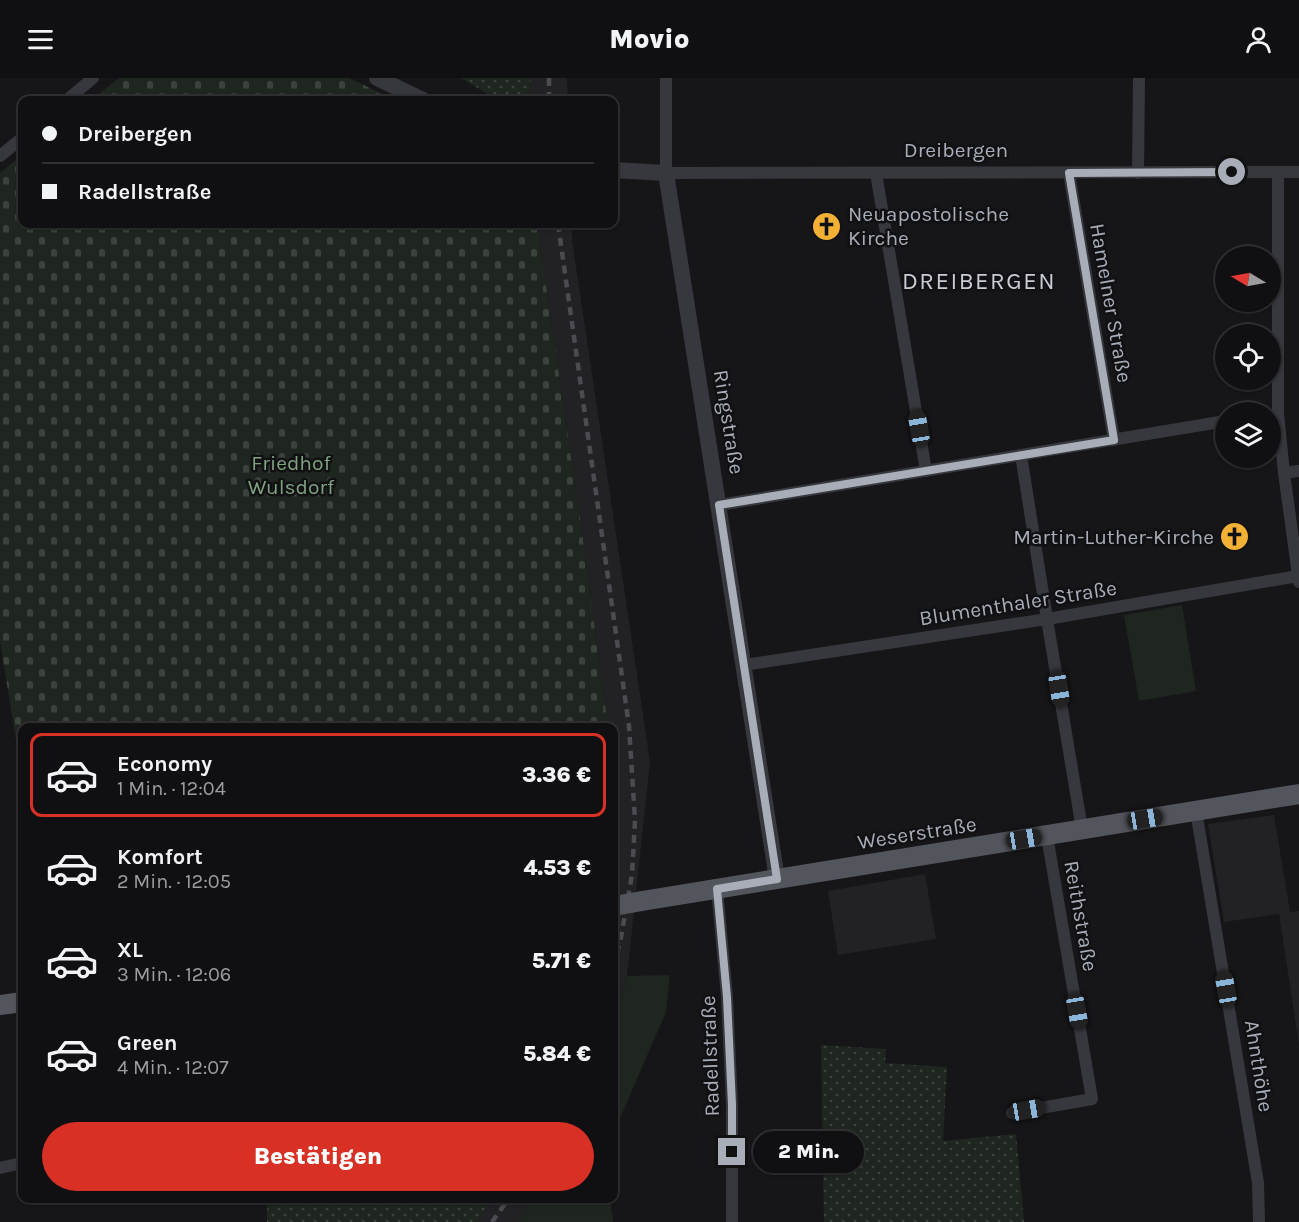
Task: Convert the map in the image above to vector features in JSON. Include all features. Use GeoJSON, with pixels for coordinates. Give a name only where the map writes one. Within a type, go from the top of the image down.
{"type":"FeatureCollection","features":[{"type":"Feature","properties":{"kind":"main road","name":"Weserstraße"},"geometry":{"type":"LineString","coordinates":[[618,905],[1299,794]]}},
{"type":"Feature","properties":{"kind":"main road"},"geometry":{"type":"LineString","coordinates":[[0,1005],[18,1003]]}},
{"type":"Feature","properties":{"kind":"street"},"geometry":{"type":"LineString","coordinates":[[72,96],[93,78]]}},
{"type":"Feature","properties":{"kind":"street"},"geometry":{"type":"LineString","coordinates":[[377,78],[415,96]]}},
{"type":"Feature","properties":{"kind":"street","name":"Ringstraße"},"geometry":{"type":"LineString","coordinates":[[666,78],[666,173],[777,879]]}},
{"type":"Feature","properties":{"kind":"street"},"geometry":{"type":"LineString","coordinates":[[1138,172],[1139,78]]}},
{"type":"Feature","properties":{"kind":"street"},"geometry":{"type":"LineString","coordinates":[[0,156],[18,141]]}},
{"type":"Feature","properties":{"kind":"street","name":"Dreibergen"},"geometry":{"type":"LineString","coordinates":[[618,170],[666,173],[1299,172]]}},
{"type":"Feature","properties":{"kind":"street"},"geometry":{"type":"LineString","coordinates":[[1274,402],[1278,172]]}},
{"type":"Feature","properties":{"kind":"street"},"geometry":{"type":"LineString","coordinates":[[876,173],[926,471]]}},
{"type":"Feature","properties":{"kind":"street","name":"Hamelner Straße"},"geometry":{"type":"LineString","coordinates":[[1069,173],[1114,440]]}},
{"type":"Feature","properties":{"kind":"street"},"geometry":{"type":"LineString","coordinates":[[719,505],[1215,423]]}},
{"type":"Feature","properties":{"kind":"street"},"geometry":{"type":"LineString","coordinates":[[1021,455],[1082,829]]}},
{"type":"Feature","properties":{"kind":"street"},"geometry":{"type":"LineString","coordinates":[[1281,455],[1299,579]]}},
{"type":"Feature","properties":{"kind":"street"},"geometry":{"type":"LineString","coordinates":[[1284,473],[1299,471]]}},
{"type":"Feature","properties":{"kind":"street","name":"Blumenthaler Straße"},"geometry":{"type":"LineString","coordinates":[[744,665],[1299,579]]}},
{"type":"Feature","properties":{"kind":"street","name":"Ahnthöhe"},"geometry":{"type":"LineString","coordinates":[[1196,811],[1258,1183],[1259,1222]]}},
{"type":"Feature","properties":{"kind":"street","name":"Reithstraße"},"geometry":{"type":"LineString","coordinates":[[1012,1113],[1092,1099],[1047,836]]}},
{"type":"Feature","properties":{"kind":"street","name":"Radellstraße"},"geometry":{"type":"LineString","coordinates":[[717,889],[728,1018],[732,1105],[732,1222]]}},
{"type":"Feature","properties":{"kind":"street"},"geometry":{"type":"LineString","coordinates":[[0,1168],[18,1164]]}},
{"type":"Feature","properties":{"kind":"shaded area"},"geometry":{"type":"Polygon","coordinates":[[[531,78],[567,78],[568,96],[529,96],[531,78]]]}},
{"type":"Feature","properties":{"kind":"shaded area"},"geometry":{"type":"Polygon","coordinates":[[[538,228],[572,228],[650,762],[627,976],[618,1010],[618,723],[607,723],[538,228]]]}},
{"type":"Feature","properties":{"kind":"shaded area"},"geometry":{"type":"Polygon","coordinates":[[[1274,815],[1290,912],[1299,911],[1299,1045],[1279,914],[1224,922],[1208,824],[1274,815]]]}},
{"type":"Feature","properties":{"kind":"shaded area"},"geometry":{"type":"Polygon","coordinates":[[[925,874],[936,939],[838,955],[828,891],[925,874]]]}},
{"type":"Feature","properties":{"kind":"shaded area"},"geometry":{"type":"Polygon","coordinates":[[[490,1203],[532,1203],[517,1222],[476,1222],[490,1203]]]}},
{"type":"Feature","properties":{"kind":"green space"},"geometry":{"type":"Polygon","coordinates":[[[119,78],[349,78],[387,96],[96,96],[119,78]]]}},
{"type":"Feature","properties":{"kind":"green space"},"geometry":{"type":"Polygon","coordinates":[[[461,78],[531,78],[529,96],[491,96],[461,78]]]}},
{"type":"Feature","properties":{"kind":"green space","name":"Friedhof Wulsdorf"},"geometry":{"type":"Polygon","coordinates":[[[18,158],[18,228],[538,228],[607,723],[18,723],[18,753],[0,641],[0,173],[18,158]]]}},
{"type":"Feature","properties":{"kind":"green space"},"geometry":{"type":"Polygon","coordinates":[[[1182,605],[1196,691],[1139,701],[1124,615],[1182,605]]]}},
{"type":"Feature","properties":{"kind":"green space"},"geometry":{"type":"Polygon","coordinates":[[[670,975],[666,1012],[618,1123],[618,1010],[627,976],[670,975]]]}},
{"type":"Feature","properties":{"kind":"green space"},"geometry":{"type":"Polygon","coordinates":[[[821,1045],[886,1049],[885,1063],[947,1067],[943,1141],[1016,1134],[1024,1222],[824,1222],[821,1045]]]}},
{"type":"Feature","properties":{"kind":"green space"},"geometry":{"type":"Polygon","coordinates":[[[490,1203],[476,1222],[267,1222],[267,1204],[490,1203]]]}},
{"type":"Feature","properties":{"kind":"green space"},"geometry":{"type":"Polygon","coordinates":[[[532,1203],[611,1203],[613,1222],[517,1222],[532,1203]]]}},
{"type":"Feature","properties":{"kind":"railway"},"geometry":{"type":"LineString","coordinates":[[549,78],[549,96]]}},
{"type":"Feature","properties":{"kind":"railway"},"geometry":{"type":"LineString","coordinates":[[559,228],[629,726],[635,820],[632,875],[618,950]]}},
{"type":"Feature","properties":{"kind":"railway"},"geometry":{"type":"LineString","coordinates":[[492,1222],[505,1203]]}},
{"type":"Feature","properties":{"kind":"place","name":"Neuapostolische Kirche"},"geometry":{"type":"Point","coordinates":[827,226]}},
{"type":"Feature","properties":{"kind":"place","name":"Martin-Luther-Kirche"},"geometry":{"type":"Point","coordinates":[1235,537]}},
{"type":"Feature","properties":{"kind":"district","name":"DREIBERGEN"},"geometry":{"type":"Point","coordinates":[979,281]}},
{"type":"Feature","properties":{"kind":"route"},"geometry":{"type":"LineString","coordinates":[[732,1152],[727,997],[717,889],[777,879],[719,505],[1114,440],[1069,173],[1232,172]]}}]}
